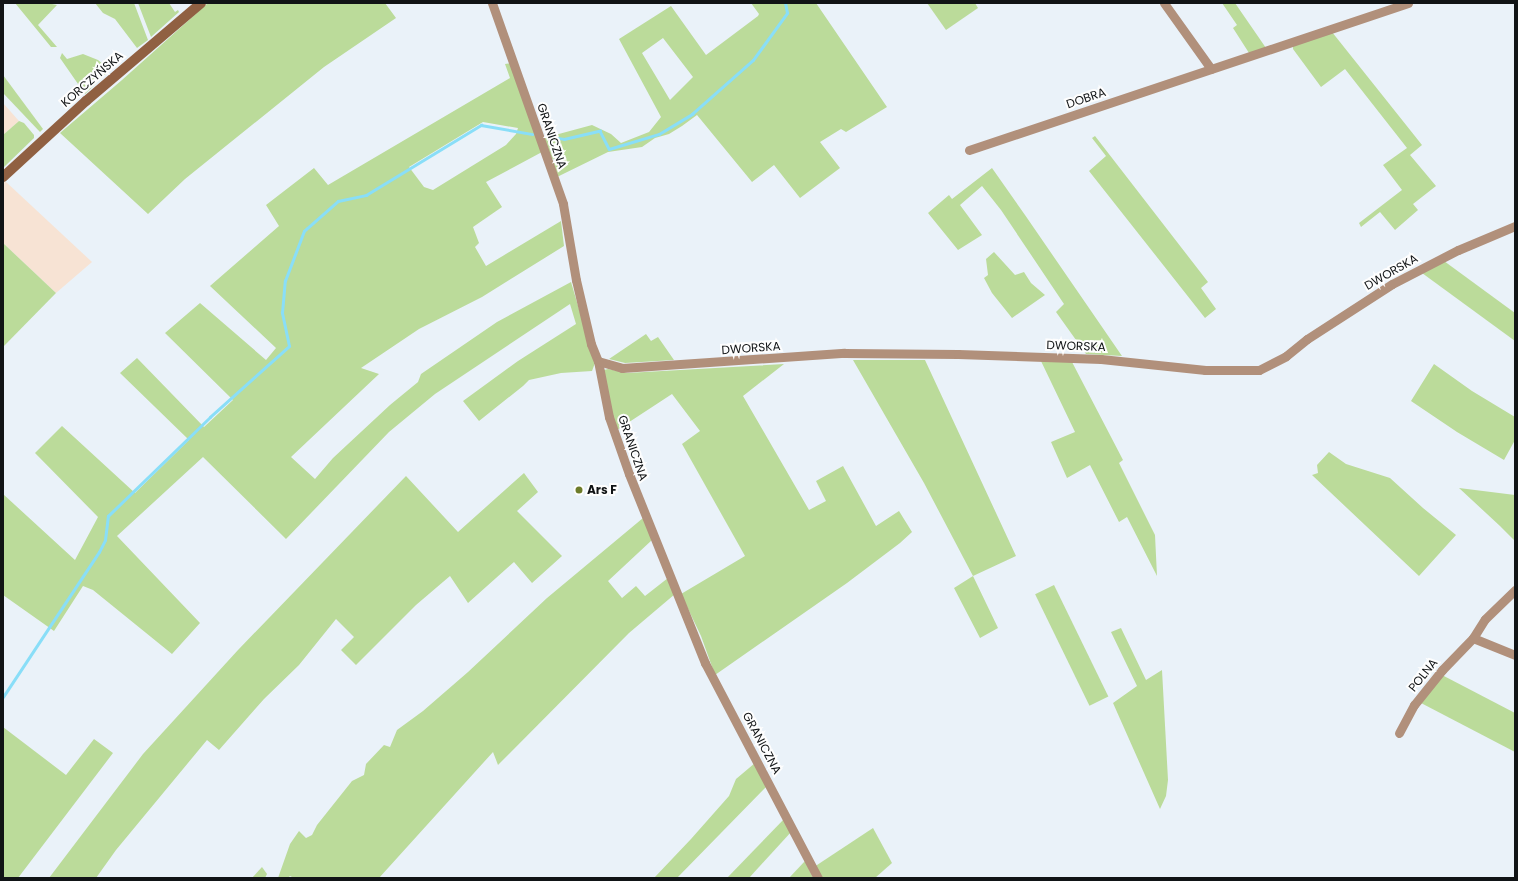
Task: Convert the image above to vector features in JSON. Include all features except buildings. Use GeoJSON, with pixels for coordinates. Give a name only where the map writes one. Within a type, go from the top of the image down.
{"type":"FeatureCollection","features":[{"type":"Feature","properties":{"kind":"main road","name":"KORCZYŃSKA"},"geometry":{"type":"LineString","coordinates":[[3,177],[80,106],[201,3]]}},
{"type":"Feature","properties":{"kind":"street","name":"GRANICZNA"},"geometry":{"type":"LineString","coordinates":[[492,3],[563,204],[576,280],[591,344],[598,361],[609,417],[629,474],[705,663],[818,878]]}},
{"type":"Feature","properties":{"kind":"street"},"geometry":{"type":"LineString","coordinates":[[1164,3],[1210,69]]}},
{"type":"Feature","properties":{"kind":"street","name":"DOBRA"},"geometry":{"type":"LineString","coordinates":[[969,150],[1408,3]]}},
{"type":"Feature","properties":{"kind":"street","name":"DWORSKA"},"geometry":{"type":"LineString","coordinates":[[598,361],[622,368],[844,353],[958,354],[1101,359],[1205,370],[1259,370],[1286,356],[1307,339],[1392,284],[1458,250],[1515,226]]}},
{"type":"Feature","properties":{"kind":"street","name":"POLNA"},"geometry":{"type":"LineString","coordinates":[[1399,733],[1414,705],[1442,670],[1473,638],[1485,619],[1515,590]]}},
{"type":"Feature","properties":{"kind":"street"},"geometry":{"type":"LineString","coordinates":[[1473,638],[1515,655]]}},
{"type":"Feature","properties":{"kind":"shaded area"},"geometry":{"type":"Polygon","coordinates":[[[3,103],[19,121],[3,135],[3,103]]]}},
{"type":"Feature","properties":{"kind":"shaded area"},"geometry":{"type":"Polygon","coordinates":[[[5,181],[92,262],[56,293],[3,243],[3,183],[5,181]]]}},
{"type":"Feature","properties":{"kind":"green space"},"geometry":{"type":"Polygon","coordinates":[[[15,3],[47,3],[57,5],[38,25],[57,47],[51,47],[15,3]]]}},
{"type":"Feature","properties":{"kind":"green space"},"geometry":{"type":"Polygon","coordinates":[[[95,3],[134,3],[148,40],[137,48],[115,19],[103,13],[95,3]]]}},
{"type":"Feature","properties":{"kind":"green space"},"geometry":{"type":"Polygon","coordinates":[[[138,3],[169,3],[175,12],[178,10],[179,12],[151,37],[138,3]]]}},
{"type":"Feature","properties":{"kind":"green space"},"geometry":{"type":"Polygon","coordinates":[[[208,3],[385,3],[396,18],[324,67],[185,179],[148,214],[60,133],[208,3]]]}},
{"type":"Feature","properties":{"kind":"green space"},"geometry":{"type":"Polygon","coordinates":[[[751,3],[816,3],[887,107],[846,132],[841,129],[820,142],[840,168],[800,198],[774,165],[752,182],[697,115],[669,134],[655,138],[642,147],[608,152],[557,177],[552,164],[557,161],[551,158],[544,138],[592,125],[611,134],[621,143],[649,132],[661,117],[619,39],[671,6],[706,55],[759,14],[751,3]],[[663,38],[642,53],[670,100],[693,77],[663,38]]]}},
{"type":"Feature","properties":{"kind":"green space"},"geometry":{"type":"Polygon","coordinates":[[[927,3],[975,3],[978,8],[946,30],[927,3]]]}},
{"type":"Feature","properties":{"kind":"green space"},"geometry":{"type":"Polygon","coordinates":[[[1222,3],[1235,3],[1266,48],[1249,53],[1233,28],[1237,25],[1222,3]]]}},
{"type":"Feature","properties":{"kind":"green space"},"geometry":{"type":"Polygon","coordinates":[[[1332,32],[1422,145],[1410,155],[1436,186],[1413,204],[1418,210],[1395,230],[1380,212],[1361,227],[1359,223],[1402,190],[1383,165],[1407,148],[1345,69],[1321,87],[1293,49],[1293,45],[1332,32]]]}},
{"type":"Feature","properties":{"kind":"green space"},"geometry":{"type":"Polygon","coordinates":[[[62,53],[67,59],[83,54],[98,60],[110,70],[85,94],[60,58],[62,53]]]}},
{"type":"Feature","properties":{"kind":"green space"},"geometry":{"type":"Polygon","coordinates":[[[511,63],[542,152],[486,182],[502,207],[473,227],[479,243],[475,247],[486,266],[561,221],[564,246],[482,297],[419,329],[361,368],[379,374],[291,457],[315,479],[333,458],[390,405],[418,382],[421,374],[497,322],[571,282],[595,363],[592,371],[561,373],[529,380],[479,421],[463,401],[518,361],[576,324],[570,304],[435,394],[389,432],[286,539],[203,457],[117,536],[200,623],[172,654],[93,590],[83,586],[54,631],[3,595],[3,494],[75,560],[98,517],[35,453],[62,426],[135,493],[189,440],[120,373],[137,358],[204,427],[233,400],[165,333],[200,303],[266,360],[276,348],[210,286],[279,226],[266,205],[314,168],[328,185],[510,78],[505,64],[511,63]],[[483,122],[409,167],[424,187],[433,190],[506,145],[516,134],[518,128],[483,122]]]}},
{"type":"Feature","properties":{"kind":"green space"},"geometry":{"type":"Polygon","coordinates":[[[3,75],[43,129],[40,132],[3,93],[3,75]]]}},
{"type":"Feature","properties":{"kind":"green space"},"geometry":{"type":"Polygon","coordinates":[[[19,121],[24,123],[34,135],[34,138],[3,168],[3,135],[19,121]]]}},
{"type":"Feature","properties":{"kind":"green space"},"geometry":{"type":"Polygon","coordinates":[[[1095,136],[1208,282],[1201,288],[1216,309],[1205,318],[1089,171],[1106,156],[1092,138],[1095,136]]]}},
{"type":"Feature","properties":{"kind":"green space"},"geometry":{"type":"Polygon","coordinates":[[[992,168],[1122,356],[1086,354],[1056,312],[1064,304],[1001,210],[982,186],[960,205],[982,235],[958,250],[928,213],[949,195],[952,199],[992,168]]]}},
{"type":"Feature","properties":{"kind":"green space"},"geometry":{"type":"Polygon","coordinates":[[[3,243],[56,293],[3,347],[3,243]]]}},
{"type":"Feature","properties":{"kind":"green space"},"geometry":{"type":"Polygon","coordinates":[[[994,252],[1015,275],[1024,272],[1031,283],[1045,295],[1012,318],[992,293],[984,278],[988,275],[986,259],[994,252]]]}},
{"type":"Feature","properties":{"kind":"green space"},"geometry":{"type":"Polygon","coordinates":[[[1444,261],[1515,313],[1515,341],[1422,273],[1444,261]]]}},
{"type":"Feature","properties":{"kind":"green space"},"geometry":{"type":"Polygon","coordinates":[[[646,334],[651,341],[658,337],[674,360],[625,363],[609,359],[646,334]]]}},
{"type":"Feature","properties":{"kind":"green space"},"geometry":{"type":"Polygon","coordinates":[[[1040,359],[1072,362],[1123,460],[1119,463],[1155,535],[1157,576],[1127,517],[1119,522],[1090,465],[1067,478],[1051,442],[1075,432],[1040,359]]]}},
{"type":"Feature","properties":{"kind":"green space"},"geometry":{"type":"Polygon","coordinates":[[[853,360],[925,360],[1016,556],[973,576],[924,483],[853,360]]]}},
{"type":"Feature","properties":{"kind":"green space"},"geometry":{"type":"Polygon","coordinates":[[[784,364],[743,396],[809,510],[826,501],[816,481],[843,466],[876,526],[899,511],[912,532],[900,543],[847,583],[715,675],[701,636],[681,594],[745,556],[682,444],[700,431],[672,394],[617,430],[602,374],[604,370],[608,369],[627,373],[784,364]]]}},
{"type":"Feature","properties":{"kind":"green space"},"geometry":{"type":"Polygon","coordinates":[[[1434,364],[1472,391],[1515,417],[1515,440],[1504,460],[1457,432],[1411,401],[1434,364]]]}},
{"type":"Feature","properties":{"kind":"green space"},"geometry":{"type":"Polygon","coordinates":[[[1329,452],[1346,464],[1390,478],[1456,535],[1419,576],[1312,475],[1318,473],[1317,465],[1329,452]]]}},
{"type":"Feature","properties":{"kind":"green space"},"geometry":{"type":"Polygon","coordinates":[[[524,473],[538,492],[517,511],[562,556],[532,583],[514,562],[468,603],[450,576],[416,605],[356,665],[341,650],[354,637],[336,619],[299,665],[264,699],[219,750],[207,740],[116,850],[96,878],[49,878],[143,754],[238,650],[406,476],[458,532],[524,473]]]}},
{"type":"Feature","properties":{"kind":"green space"},"geometry":{"type":"Polygon","coordinates":[[[1459,488],[1515,495],[1515,541],[1500,526],[1459,488]]]}},
{"type":"Feature","properties":{"kind":"green space"},"geometry":{"type":"Polygon","coordinates":[[[643,518],[652,540],[608,581],[622,598],[636,586],[645,596],[668,578],[675,594],[629,633],[498,765],[493,752],[379,878],[294,878],[290,876],[288,878],[278,878],[290,844],[299,831],[306,838],[312,835],[317,825],[352,781],[364,775],[366,764],[384,745],[390,747],[397,730],[423,711],[468,672],[547,598],[643,518]]]}},
{"type":"Feature","properties":{"kind":"green space"},"geometry":{"type":"Polygon","coordinates":[[[973,576],[998,628],[980,638],[954,588],[973,576]]]}},
{"type":"Feature","properties":{"kind":"green space"},"geometry":{"type":"Polygon","coordinates":[[[1054,585],[1108,696],[1089,706],[1035,594],[1054,585]]]}},
{"type":"Feature","properties":{"kind":"green space"},"geometry":{"type":"Polygon","coordinates":[[[1121,628],[1146,680],[1162,670],[1168,780],[1166,796],[1160,809],[1113,703],[1137,686],[1111,632],[1121,628]]]}},
{"type":"Feature","properties":{"kind":"green space"},"geometry":{"type":"Polygon","coordinates":[[[1442,675],[1515,713],[1515,752],[1421,703],[1442,675]]]}},
{"type":"Feature","properties":{"kind":"green space"},"geometry":{"type":"Polygon","coordinates":[[[3,727],[66,775],[94,739],[113,753],[18,878],[3,878],[3,727]]]}},
{"type":"Feature","properties":{"kind":"green space"},"geometry":{"type":"Polygon","coordinates":[[[755,763],[767,786],[677,878],[654,878],[729,796],[736,779],[755,763]]]}},
{"type":"Feature","properties":{"kind":"green space"},"geometry":{"type":"Polygon","coordinates":[[[785,818],[792,831],[749,878],[727,878],[785,818]]]}},
{"type":"Feature","properties":{"kind":"green space"},"geometry":{"type":"Polygon","coordinates":[[[873,828],[892,863],[875,878],[820,878],[814,867],[873,828]]]}},
{"type":"Feature","properties":{"kind":"green space"},"geometry":{"type":"Polygon","coordinates":[[[805,861],[813,878],[789,878],[805,861]]]}},
{"type":"Feature","properties":{"kind":"green space"},"geometry":{"type":"Polygon","coordinates":[[[262,867],[267,874],[265,878],[252,878],[262,867]]]}},
{"type":"Feature","properties":{"kind":"waterway"},"geometry":{"type":"LineString","coordinates":[[546,136],[564,139],[600,131],[609,149],[659,134],[692,114],[753,60],[787,13],[785,3]]}},
{"type":"Feature","properties":{"kind":"waterway"},"geometry":{"type":"LineString","coordinates":[[3,697],[99,552],[105,540],[108,516],[210,417],[289,346],[282,313],[285,281],[304,231],[338,201],[366,195],[481,125],[532,134]]}},
{"type":"Feature","properties":{"kind":"place","name":"Ars F"},"geometry":{"type":"Point","coordinates":[579,490]}}]}
